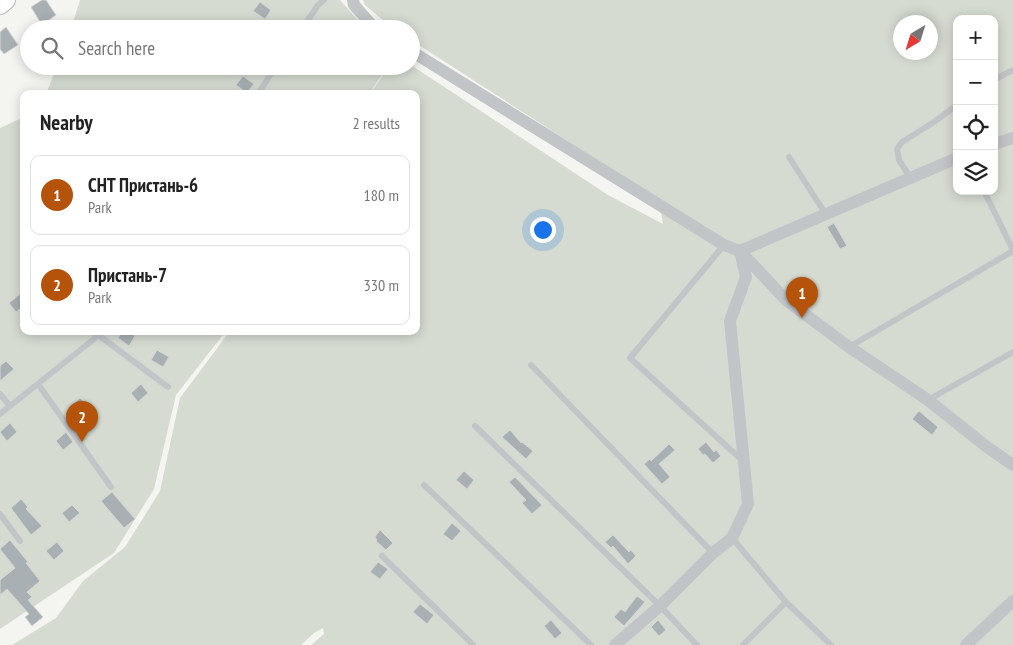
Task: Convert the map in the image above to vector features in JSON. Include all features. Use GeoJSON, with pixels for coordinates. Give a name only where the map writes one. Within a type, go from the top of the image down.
{"type":"FeatureCollection","features":[{"type":"Feature","properties":{"kind":"street"},"geometry":{"type":"LineString","coordinates":[[0,5],[6,0]]}},
{"type":"Feature","properties":{"kind":"street"},"geometry":{"type":"LineString","coordinates":[[353,0],[354,5],[367,20]]}},
{"type":"Feature","properties":{"kind":"street"},"geometry":{"type":"LineString","coordinates":[[420,57],[724,245],[740,251],[787,301],[849,347],[928,400],[1013,465]]}},
{"type":"Feature","properties":{"kind":"street"},"geometry":{"type":"LineString","coordinates":[[998,143],[1013,138]]}},
{"type":"Feature","properties":{"kind":"street"},"geometry":{"type":"LineString","coordinates":[[740,251],[953,160]]}},
{"type":"Feature","properties":{"kind":"street"},"geometry":{"type":"LineString","coordinates":[[614,645],[660,606],[732,538],[748,504],[730,321],[746,277],[740,251]]}},
{"type":"Feature","properties":{"kind":"street"},"geometry":{"type":"LineString","coordinates":[[987,447],[1013,453]]}},
{"type":"Feature","properties":{"kind":"street"},"geometry":{"type":"LineString","coordinates":[[966,645],[1013,601]]}},
{"type":"Feature","properties":{"kind":"lane"},"geometry":{"type":"LineString","coordinates":[[308,20],[318,5],[324,0]]}},
{"type":"Feature","properties":{"kind":"lane"},"geometry":{"type":"LineString","coordinates":[[998,78],[1013,70]]}},
{"type":"Feature","properties":{"kind":"lane"},"geometry":{"type":"LineString","coordinates":[[261,90],[270,75]]}},
{"type":"Feature","properties":{"kind":"lane"},"geometry":{"type":"LineString","coordinates":[[910,177],[899,160],[897,149],[902,142],[953,108]]}},
{"type":"Feature","properties":{"kind":"lane"},"geometry":{"type":"LineString","coordinates":[[789,157],[826,213]]}},
{"type":"Feature","properties":{"kind":"lane"},"geometry":{"type":"LineString","coordinates":[[849,347],[1013,250],[986,195]]}},
{"type":"Feature","properties":{"kind":"lane"},"geometry":{"type":"LineString","coordinates":[[724,245],[630,358],[744,462]]}},
{"type":"Feature","properties":{"kind":"lane"},"geometry":{"type":"LineString","coordinates":[[0,414],[94,339],[96,335]]}},
{"type":"Feature","properties":{"kind":"lane"},"geometry":{"type":"LineString","coordinates":[[102,335],[168,387]]}},
{"type":"Feature","properties":{"kind":"lane"},"geometry":{"type":"LineString","coordinates":[[928,400],[1013,352]]}},
{"type":"Feature","properties":{"kind":"lane"},"geometry":{"type":"LineString","coordinates":[[531,365],[714,554]]}},
{"type":"Feature","properties":{"kind":"lane"},"geometry":{"type":"LineString","coordinates":[[38,384],[111,487]]}},
{"type":"Feature","properties":{"kind":"lane"},"geometry":{"type":"LineString","coordinates":[[0,394],[10,406]]}},
{"type":"Feature","properties":{"kind":"lane"},"geometry":{"type":"LineString","coordinates":[[475,426],[660,606],[697,645]]}},
{"type":"Feature","properties":{"kind":"lane"},"geometry":{"type":"LineString","coordinates":[[424,484],[591,645]]}},
{"type":"Feature","properties":{"kind":"lane"},"geometry":{"type":"LineString","coordinates":[[0,514],[20,541]]}},
{"type":"Feature","properties":{"kind":"lane"},"geometry":{"type":"LineString","coordinates":[[732,538],[786,602],[831,645]]}},
{"type":"Feature","properties":{"kind":"lane"},"geometry":{"type":"LineString","coordinates":[[382,556],[474,645]]}},
{"type":"Feature","properties":{"kind":"lane"},"geometry":{"type":"LineString","coordinates":[[742,645],[786,602]]}},
{"type":"Feature","properties":{"kind":"shaded area"},"geometry":{"type":"Polygon","coordinates":[[[80,0],[340,0],[358,20],[74,20],[80,0]]]}},
{"type":"Feature","properties":{"kind":"shaded area"},"geometry":{"type":"Polygon","coordinates":[[[363,0],[1013,0],[1013,645],[311,645],[324,634],[323,628],[314,633],[301,645],[12,645],[56,618],[83,581],[125,547],[160,491],[180,398],[227,335],[420,335],[420,90],[373,90],[383,75],[420,75],[420,71],[608,195],[663,224],[659,200],[420,46],[420,20],[383,20],[365,5],[363,0]]]}},
{"type":"Feature","properties":{"kind":"shaded area"},"geometry":{"type":"Polygon","coordinates":[[[53,75],[382,75],[372,90],[48,90],[53,75]]]}},
{"type":"Feature","properties":{"kind":"shaded area"},"geometry":{"type":"Polygon","coordinates":[[[20,119],[20,335],[223,335],[176,395],[154,489],[114,553],[0,629],[0,128],[20,119]]]}},
{"type":"Feature","properties":{"kind":"building"},"geometry":{"type":"Polygon","coordinates":[[[42,0],[46,0],[56,15],[49,20],[39,20],[31,7],[42,0]]]}},
{"type":"Feature","properties":{"kind":"building"},"geometry":{"type":"Polygon","coordinates":[[[260,2],[271,10],[265,19],[253,11],[260,2]]]}},
{"type":"Feature","properties":{"kind":"building"},"geometry":{"type":"Polygon","coordinates":[[[6,27],[18,45],[4,54],[0,49],[0,32],[6,27]]]}},
{"type":"Feature","properties":{"kind":"building"},"geometry":{"type":"Polygon","coordinates":[[[243,76],[254,84],[249,90],[243,90],[236,85],[243,76]]]}},
{"type":"Feature","properties":{"kind":"building"},"geometry":{"type":"Polygon","coordinates":[[[834,223],[847,246],[840,249],[827,227],[834,223]]]}},
{"type":"Feature","properties":{"kind":"building"},"geometry":{"type":"Polygon","coordinates":[[[20,294],[20,309],[16,312],[9,303],[20,294]]]}},
{"type":"Feature","properties":{"kind":"building"},"geometry":{"type":"Polygon","coordinates":[[[120,335],[135,336],[129,346],[118,338],[120,335]]]}},
{"type":"Feature","properties":{"kind":"building"},"geometry":{"type":"Polygon","coordinates":[[[157,350],[169,357],[163,367],[151,360],[157,350]]]}},
{"type":"Feature","properties":{"kind":"building"},"geometry":{"type":"Polygon","coordinates":[[[6,361],[14,369],[0,381],[0,366],[6,361]]]}},
{"type":"Feature","properties":{"kind":"building"},"geometry":{"type":"Polygon","coordinates":[[[141,384],[148,393],[138,402],[131,393],[141,384]]]}},
{"type":"Feature","properties":{"kind":"building"},"geometry":{"type":"Polygon","coordinates":[[[80,398],[88,406],[77,415],[70,407],[80,398]]]}},
{"type":"Feature","properties":{"kind":"building"},"geometry":{"type":"Polygon","coordinates":[[[919,411],[938,427],[932,435],[912,419],[919,411]]]}},
{"type":"Feature","properties":{"kind":"building"},"geometry":{"type":"Polygon","coordinates":[[[10,423],[17,432],[7,441],[0,432],[10,423]]]}},
{"type":"Feature","properties":{"kind":"building"},"geometry":{"type":"Polygon","coordinates":[[[510,430],[521,443],[533,451],[526,459],[502,437],[510,430]]]}},
{"type":"Feature","properties":{"kind":"building"},"geometry":{"type":"Polygon","coordinates":[[[66,432],[73,442],[63,450],[56,441],[66,432]]]}},
{"type":"Feature","properties":{"kind":"building"},"geometry":{"type":"Polygon","coordinates":[[[706,442],[714,452],[716,450],[721,456],[713,463],[698,449],[706,442]]]}},
{"type":"Feature","properties":{"kind":"building"},"geometry":{"type":"Polygon","coordinates":[[[669,444],[675,450],[659,464],[670,477],[662,484],[644,464],[650,459],[651,461],[669,444]]]}},
{"type":"Feature","properties":{"kind":"building"},"geometry":{"type":"Polygon","coordinates":[[[464,471],[474,480],[467,489],[456,480],[464,471]]]}},
{"type":"Feature","properties":{"kind":"building"},"geometry":{"type":"Polygon","coordinates":[[[515,477],[542,505],[532,514],[522,503],[526,500],[509,482],[515,477]]]}},
{"type":"Feature","properties":{"kind":"building"},"geometry":{"type":"Polygon","coordinates":[[[112,492],[135,519],[124,528],[101,501],[112,492]]]}},
{"type":"Feature","properties":{"kind":"building"},"geometry":{"type":"Polygon","coordinates":[[[21,499],[28,507],[26,509],[42,526],[31,535],[11,508],[21,499]]]}},
{"type":"Feature","properties":{"kind":"building"},"geometry":{"type":"Polygon","coordinates":[[[72,505],[80,513],[69,522],[62,513],[72,505]]]}},
{"type":"Feature","properties":{"kind":"building"},"geometry":{"type":"Polygon","coordinates":[[[452,523],[461,531],[452,541],[443,534],[452,523]]]}},
{"type":"Feature","properties":{"kind":"building"},"geometry":{"type":"Polygon","coordinates":[[[380,530],[393,543],[386,550],[376,541],[375,537],[380,530]]]}},
{"type":"Feature","properties":{"kind":"building"},"geometry":{"type":"Polygon","coordinates":[[[613,535],[629,552],[631,550],[636,556],[628,564],[613,546],[611,548],[605,542],[613,535]]]}},
{"type":"Feature","properties":{"kind":"building"},"geometry":{"type":"Polygon","coordinates":[[[10,540],[28,562],[26,563],[40,581],[27,592],[32,597],[28,600],[43,617],[32,626],[25,617],[29,614],[7,589],[0,595],[0,580],[15,568],[0,549],[10,540]]]}},
{"type":"Feature","properties":{"kind":"building"},"geometry":{"type":"Polygon","coordinates":[[[57,542],[64,551],[54,560],[46,551],[57,542]]]}},
{"type":"Feature","properties":{"kind":"building"},"geometry":{"type":"Polygon","coordinates":[[[378,562],[388,569],[380,579],[370,572],[378,562]]]}},
{"type":"Feature","properties":{"kind":"building"},"geometry":{"type":"Polygon","coordinates":[[[637,596],[645,602],[624,626],[614,617],[621,609],[625,612],[637,596]]]}},
{"type":"Feature","properties":{"kind":"building"},"geometry":{"type":"Polygon","coordinates":[[[420,604],[434,615],[427,624],[413,612],[420,604]]]}},
{"type":"Feature","properties":{"kind":"building"},"geometry":{"type":"Polygon","coordinates":[[[551,620],[562,633],[555,639],[544,626],[551,620]]]}},
{"type":"Feature","properties":{"kind":"building"},"geometry":{"type":"Polygon","coordinates":[[[658,620],[666,630],[659,636],[651,627],[658,620]]]}},
{"type":"Feature","properties":{"kind":"place","name":"СНТ Пристань-6"},"geometry":{"type":"Point","coordinates":[802,318]}},
{"type":"Feature","properties":{"kind":"place","name":"Пристань-7"},"geometry":{"type":"Point","coordinates":[82,442]}}]}
